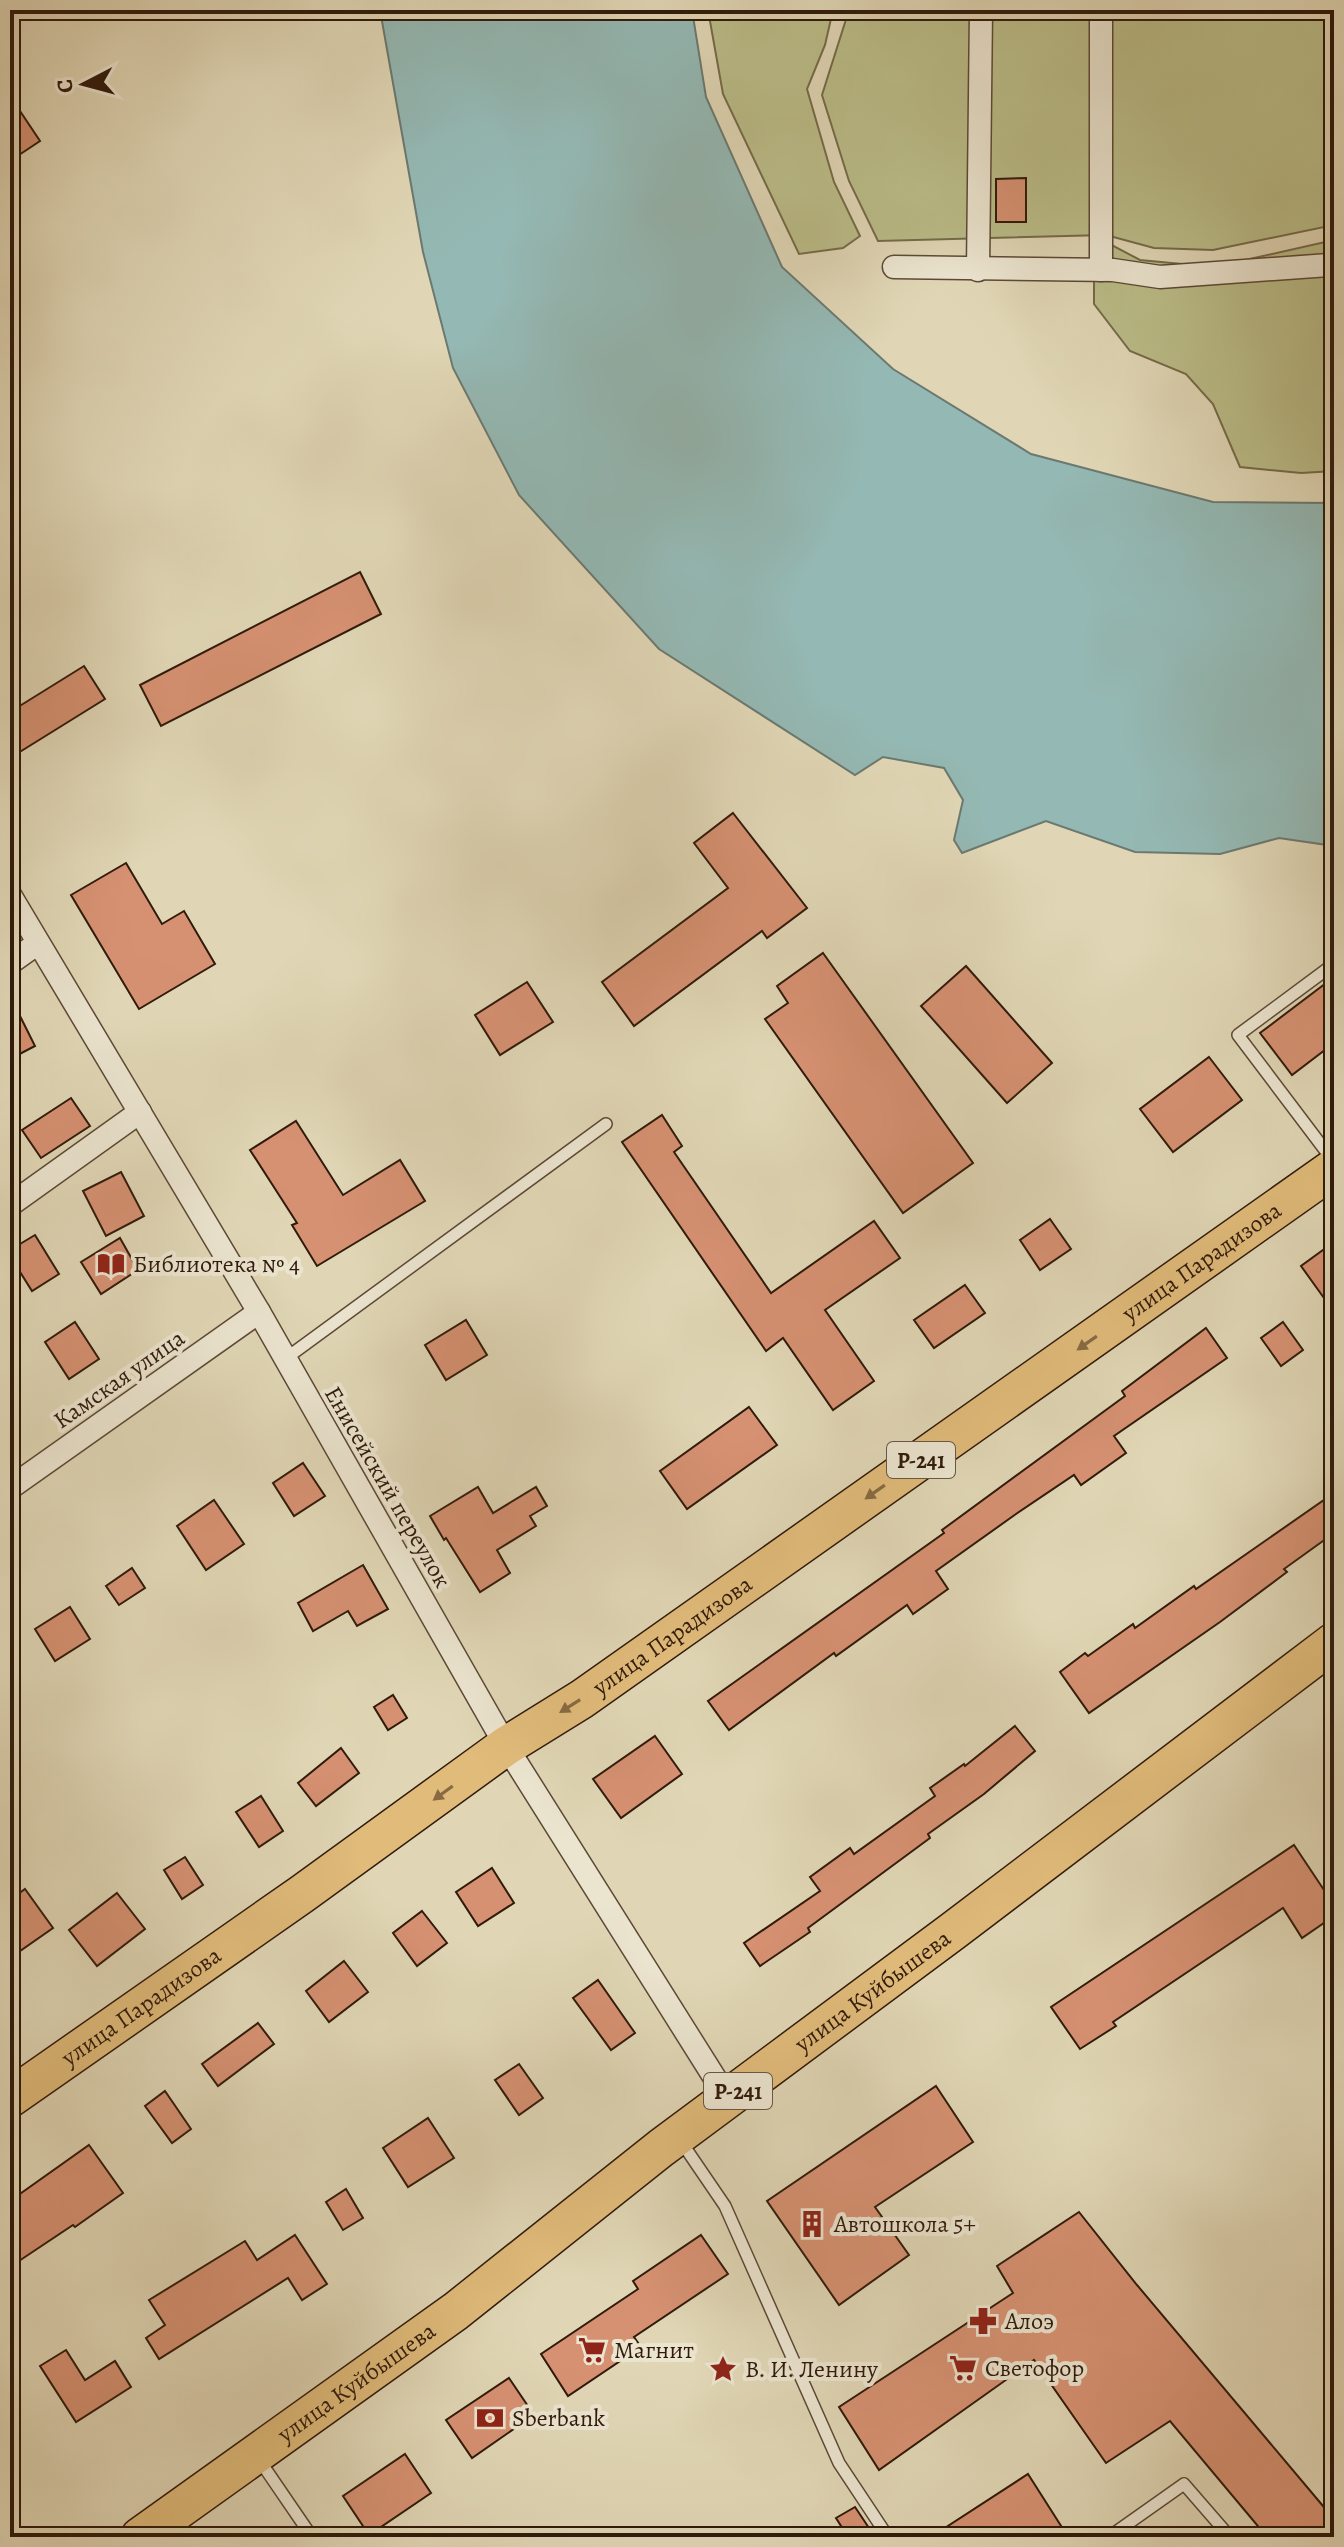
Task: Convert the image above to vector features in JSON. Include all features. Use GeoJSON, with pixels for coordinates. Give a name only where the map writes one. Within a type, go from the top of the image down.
{"type":"FeatureCollection","features":[{"type":"Feature","properties":{"kind":"highway","name":"улица Парадизова"},"geometry":{"type":"LineString","coordinates":[[10,2098],[506,1746],[582,1699],[1334,1166]]}},
{"type":"Feature","properties":{"kind":"highway","name":"улица Куйбышева"},"geometry":{"type":"LineString","coordinates":[[140,2537],[456,2311],[677,2136],[1334,1642]]}},
{"type":"Feature","properties":{"kind":"street"},"geometry":{"type":"LineString","coordinates":[[978,270],[981,10]]}},
{"type":"Feature","properties":{"kind":"street"},"geometry":{"type":"LineString","coordinates":[[1101,10],[1101,270]]}},
{"type":"Feature","properties":{"kind":"street"},"geometry":{"type":"LineString","coordinates":[[894,267],[1101,270],[1160,277],[1329,265],[1334,262]]}},
{"type":"Feature","properties":{"kind":"street","name":"Енисейский переулок"},"geometry":{"type":"LineString","coordinates":[[10,895],[259,1312],[506,1746],[728,2099]]}},
{"type":"Feature","properties":{"kind":"street"},"geometry":{"type":"LineString","coordinates":[[10,963],[38,943]]}},
{"type":"Feature","properties":{"kind":"street"},"geometry":{"type":"LineString","coordinates":[[10,1205],[140,1112]]}},
{"type":"Feature","properties":{"kind":"street","name":"Камская улица"},"geometry":{"type":"LineString","coordinates":[[10,1488],[259,1312]]}},
{"type":"Feature","properties":{"kind":"lane"},"geometry":{"type":"LineString","coordinates":[[1334,964],[1238,1035],[1334,1166]]}},
{"type":"Feature","properties":{"kind":"lane"},"geometry":{"type":"LineString","coordinates":[[285,1359],[606,1124]]}},
{"type":"Feature","properties":{"kind":"lane"},"geometry":{"type":"LineString","coordinates":[[677,2136],[725,2206],[839,2463],[888,2537]]}},
{"type":"Feature","properties":{"kind":"lane"},"geometry":{"type":"LineString","coordinates":[[256,2456],[312,2537]]}},
{"type":"Feature","properties":{"kind":"lane"},"geometry":{"type":"LineString","coordinates":[[1109,2537],[1184,2484],[1230,2537]]}},
{"type":"Feature","properties":{"kind":"green space"},"geometry":{"type":"Polygon","coordinates":[[[708,10],[833,10],[825,45],[807,89],[834,182],[860,236],[843,248],[799,254],[723,94],[708,10]]]}},
{"type":"Feature","properties":{"kind":"green space"},"geometry":{"type":"Polygon","coordinates":[[[849,10],[1334,10],[1334,225],[1213,250],[1154,248],[1106,235],[878,241],[849,181],[822,95],[849,10]]]}},
{"type":"Feature","properties":{"kind":"green space"},"geometry":{"type":"Polygon","coordinates":[[[1334,240],[1334,471],[1301,473],[1240,467],[1213,404],[1186,374],[1130,351],[1094,304],[1094,257],[1106,242],[1140,260],[1214,267],[1334,240]]]}},
{"type":"Feature","properties":{"kind":"water"},"geometry":{"type":"Polygon","coordinates":[[[380,10],[692,10],[706,97],[782,267],[893,369],[1031,454],[1213,502],[1334,503],[1334,846],[1279,838],[1220,854],[1135,852],[1046,821],[962,853],[954,840],[963,800],[944,768],[883,757],[855,775],[659,649],[519,495],[453,368],[423,252],[380,10]]]}},
{"type":"Feature","properties":{"kind":"building"},"geometry":{"type":"Polygon","coordinates":[[[10,96],[40,141],[10,161],[10,96]]]}},
{"type":"Feature","properties":{"kind":"building"},"geometry":{"type":"Polygon","coordinates":[[[1026,178],[1026,222],[996,222],[996,179],[1026,178]]]}},
{"type":"Feature","properties":{"kind":"building"},"geometry":{"type":"Polygon","coordinates":[[[360,572],[381,614],[161,726],[140,685],[360,572]]]}},
{"type":"Feature","properties":{"kind":"building"},"geometry":{"type":"Polygon","coordinates":[[[84,666],[105,699],[10,758],[10,712],[84,666]]]}},
{"type":"Feature","properties":{"kind":"building"},"geometry":{"type":"Polygon","coordinates":[[[733,813],[807,908],[767,938],[762,931],[634,1026],[602,982],[728,888],[694,843],[733,813]]]}},
{"type":"Feature","properties":{"kind":"building"},"geometry":{"type":"Polygon","coordinates":[[[126,863],[162,924],[184,911],[215,964],[139,1009],[71,895],[126,863]]]}},
{"type":"Feature","properties":{"kind":"building"},"geometry":{"type":"Polygon","coordinates":[[[823,953],[973,1163],[903,1213],[765,1019],[788,1003],[777,986],[823,953]]]}},
{"type":"Feature","properties":{"kind":"building"},"geometry":{"type":"Polygon","coordinates":[[[966,966],[1052,1063],[1007,1103],[921,1006],[966,966]]]}},
{"type":"Feature","properties":{"kind":"building"},"geometry":{"type":"Polygon","coordinates":[[[1334,977],[1334,1043],[1292,1075],[1260,1033],[1334,977]]]}},
{"type":"Feature","properties":{"kind":"building"},"geometry":{"type":"Polygon","coordinates":[[[527,982],[553,1022],[500,1055],[475,1015],[527,982]]]}},
{"type":"Feature","properties":{"kind":"building"},"geometry":{"type":"Polygon","coordinates":[[[10,996],[35,1046],[10,1059],[10,996]]]}},
{"type":"Feature","properties":{"kind":"building"},"geometry":{"type":"Polygon","coordinates":[[[1209,1057],[1242,1100],[1173,1152],[1140,1109],[1209,1057]]]}},
{"type":"Feature","properties":{"kind":"building"},"geometry":{"type":"Polygon","coordinates":[[[71,1098],[90,1126],[41,1158],[22,1130],[71,1098]]]}},
{"type":"Feature","properties":{"kind":"building"},"geometry":{"type":"Polygon","coordinates":[[[662,1115],[682,1146],[674,1152],[771,1293],[874,1221],[900,1258],[825,1310],[874,1381],[833,1410],[783,1338],[766,1351],[622,1142],[662,1115]]]}},
{"type":"Feature","properties":{"kind":"building"},"geometry":{"type":"Polygon","coordinates":[[[296,1121],[343,1195],[400,1160],[425,1201],[317,1266],[292,1225],[297,1223],[250,1150],[296,1121]]]}},
{"type":"Feature","properties":{"kind":"building"},"geometry":{"type":"Polygon","coordinates":[[[121,1172],[144,1216],[106,1236],[83,1191],[121,1172]]]}},
{"type":"Feature","properties":{"kind":"building"},"geometry":{"type":"Polygon","coordinates":[[[1050,1219],[1071,1249],[1040,1270],[1020,1240],[1050,1219]]]}},
{"type":"Feature","properties":{"kind":"building"},"geometry":{"type":"Polygon","coordinates":[[[35,1235],[59,1274],[32,1291],[10,1256],[10,1250],[35,1235]]]}},
{"type":"Feature","properties":{"kind":"building"},"geometry":{"type":"Polygon","coordinates":[[[120,1238],[138,1270],[101,1294],[81,1262],[120,1238]]]}},
{"type":"Feature","properties":{"kind":"building"},"geometry":{"type":"Polygon","coordinates":[[[1334,1242],[1334,1312],[1301,1266],[1334,1242]]]}},
{"type":"Feature","properties":{"kind":"building"},"geometry":{"type":"Polygon","coordinates":[[[965,1285],[985,1313],[934,1348],[914,1320],[965,1285]]]}},
{"type":"Feature","properties":{"kind":"building"},"geometry":{"type":"Polygon","coordinates":[[[466,1320],[487,1355],[446,1380],[425,1345],[466,1320]]]}},
{"type":"Feature","properties":{"kind":"building"},"geometry":{"type":"Polygon","coordinates":[[[75,1322],[99,1359],[69,1379],[45,1342],[75,1322]]]}},
{"type":"Feature","properties":{"kind":"building"},"geometry":{"type":"Polygon","coordinates":[[[1283,1322],[1303,1350],[1281,1366],[1261,1338],[1283,1322]]]}},
{"type":"Feature","properties":{"kind":"building"},"geometry":{"type":"Polygon","coordinates":[[[1206,1328],[1227,1358],[1114,1436],[1126,1453],[1081,1485],[1074,1475],[1016,1514],[936,1571],[948,1589],[913,1614],[907,1605],[836,1656],[834,1653],[729,1730],[708,1701],[944,1533],[942,1530],[1125,1396],[1122,1391],[1206,1328]]]}},
{"type":"Feature","properties":{"kind":"building"},"geometry":{"type":"Polygon","coordinates":[[[749,1407],[777,1445],[687,1509],[660,1471],[749,1407]]]}},
{"type":"Feature","properties":{"kind":"building"},"geometry":{"type":"Polygon","coordinates":[[[303,1463],[325,1496],[294,1516],[273,1483],[303,1463]]]}},
{"type":"Feature","properties":{"kind":"building"},"geometry":{"type":"Polygon","coordinates":[[[478,1487],[493,1513],[536,1487],[547,1506],[530,1516],[536,1526],[497,1550],[510,1573],[480,1592],[430,1516],[478,1487]]]}},
{"type":"Feature","properties":{"kind":"building"},"geometry":{"type":"Polygon","coordinates":[[[1334,1493],[1334,1533],[1220,1622],[1089,1713],[1060,1672],[1133,1624],[1135,1628],[1194,1586],[1196,1589],[1334,1493]]]}},
{"type":"Feature","properties":{"kind":"building"},"geometry":{"type":"Polygon","coordinates":[[[214,1500],[244,1544],[206,1570],[177,1526],[214,1500]]]}},
{"type":"Feature","properties":{"kind":"building"},"geometry":{"type":"Polygon","coordinates":[[[363,1565],[388,1609],[357,1626],[348,1611],[313,1631],[298,1603],[363,1565]]]}},
{"type":"Feature","properties":{"kind":"building"},"geometry":{"type":"Polygon","coordinates":[[[132,1568],[145,1588],[119,1605],[106,1586],[132,1568]]]}},
{"type":"Feature","properties":{"kind":"building"},"geometry":{"type":"Polygon","coordinates":[[[70,1607],[90,1639],[55,1661],[35,1629],[70,1607]]]}},
{"type":"Feature","properties":{"kind":"building"},"geometry":{"type":"Polygon","coordinates":[[[393,1695],[407,1718],[388,1730],[374,1707],[393,1695]]]}},
{"type":"Feature","properties":{"kind":"building"},"geometry":{"type":"Polygon","coordinates":[[[1015,1726],[1035,1751],[984,1794],[928,1834],[930,1838],[808,1928],[810,1932],[760,1966],[744,1943],[820,1891],[810,1877],[850,1848],[854,1854],[935,1796],[930,1788],[965,1766],[1015,1726]]]}},
{"type":"Feature","properties":{"kind":"building"},"geometry":{"type":"Polygon","coordinates":[[[655,1736],[682,1774],[621,1818],[593,1779],[655,1736]]]}},
{"type":"Feature","properties":{"kind":"building"},"geometry":{"type":"Polygon","coordinates":[[[341,1748],[359,1773],[316,1806],[298,1783],[341,1748]]]}},
{"type":"Feature","properties":{"kind":"building"},"geometry":{"type":"Polygon","coordinates":[[[261,1796],[283,1831],[259,1847],[236,1812],[261,1796]]]}},
{"type":"Feature","properties":{"kind":"building"},"geometry":{"type":"Polygon","coordinates":[[[1294,1845],[1334,1905],[1334,1916],[1302,1938],[1283,1908],[1113,2022],[1116,2026],[1080,2049],[1051,2007],[1294,1845]]]}},
{"type":"Feature","properties":{"kind":"building"},"geometry":{"type":"Polygon","coordinates":[[[185,1857],[203,1885],[182,1899],[164,1870],[185,1857]]]}},
{"type":"Feature","properties":{"kind":"building"},"geometry":{"type":"Polygon","coordinates":[[[492,1868],[514,1903],[478,1926],[456,1892],[492,1868]]]}},
{"type":"Feature","properties":{"kind":"building"},"geometry":{"type":"Polygon","coordinates":[[[25,1889],[53,1928],[10,1958],[10,1900],[25,1889]]]}},
{"type":"Feature","properties":{"kind":"building"},"geometry":{"type":"Polygon","coordinates":[[[117,1893],[145,1929],[97,1966],[69,1930],[117,1893]]]}},
{"type":"Feature","properties":{"kind":"building"},"geometry":{"type":"Polygon","coordinates":[[[422,1911],[447,1943],[417,1966],[393,1933],[422,1911]]]}},
{"type":"Feature","properties":{"kind":"building"},"geometry":{"type":"Polygon","coordinates":[[[344,1961],[368,1992],[329,2022],[306,1991],[344,1961]]]}},
{"type":"Feature","properties":{"kind":"building"},"geometry":{"type":"Polygon","coordinates":[[[598,1980],[635,2033],[611,2050],[573,1998],[598,1980]]]}},
{"type":"Feature","properties":{"kind":"building"},"geometry":{"type":"Polygon","coordinates":[[[258,2023],[274,2044],[218,2086],[202,2064],[258,2023]]]}},
{"type":"Feature","properties":{"kind":"building"},"geometry":{"type":"Polygon","coordinates":[[[519,2064],[543,2098],[519,2115],[495,2080],[519,2064]]]}},
{"type":"Feature","properties":{"kind":"building"},"geometry":{"type":"Polygon","coordinates":[[[936,2086],[973,2142],[875,2207],[909,2255],[839,2305],[767,2201],[936,2086]]]}},
{"type":"Feature","properties":{"kind":"building"},"geometry":{"type":"Polygon","coordinates":[[[165,2091],[191,2129],[172,2143],[145,2106],[165,2091]]]}},
{"type":"Feature","properties":{"kind":"building"},"geometry":{"type":"Polygon","coordinates":[[[428,2118],[454,2158],[408,2187],[383,2148],[428,2118]]]}},
{"type":"Feature","properties":{"kind":"building"},"geometry":{"type":"Polygon","coordinates":[[[89,2145],[123,2193],[10,2267],[10,2201],[89,2145]]]}},
{"type":"Feature","properties":{"kind":"building"},"geometry":{"type":"Polygon","coordinates":[[[346,2189],[363,2218],[343,2230],[326,2202],[346,2189]]]}},
{"type":"Feature","properties":{"kind":"building"},"geometry":{"type":"Polygon","coordinates":[[[1079,2212],[1323,2506],[1334,2497],[1334,2537],[1267,2537],[1170,2421],[1106,2463],[1034,2360],[879,2470],[839,2407],[1013,2293],[997,2266],[1079,2212]]]}},
{"type":"Feature","properties":{"kind":"building"},"geometry":{"type":"Polygon","coordinates":[[[295,2235],[327,2284],[302,2300],[288,2278],[159,2359],[146,2338],[165,2325],[149,2300],[245,2241],[257,2260],[295,2235]]]}},
{"type":"Feature","properties":{"kind":"building"},"geometry":{"type":"Polygon","coordinates":[[[701,2235],[728,2274],[634,2337],[641,2347],[568,2396],[541,2354],[638,2289],[633,2281],[701,2235]]]}},
{"type":"Feature","properties":{"kind":"building"},"geometry":{"type":"Polygon","coordinates":[[[66,2350],[85,2380],[115,2361],[131,2387],[76,2422],[40,2366],[66,2350]]]}},
{"type":"Feature","properties":{"kind":"building","name":"Sberbank"},"geometry":{"type":"Polygon","coordinates":[[[509,2378],[534,2415],[472,2458],[446,2420],[509,2378]]]}},
{"type":"Feature","properties":{"kind":"building"},"geometry":{"type":"Polygon","coordinates":[[[405,2454],[431,2493],[369,2535],[343,2496],[405,2454]]]}},
{"type":"Feature","properties":{"kind":"building"},"geometry":{"type":"Polygon","coordinates":[[[1028,2474],[1063,2529],[1051,2537],[931,2537],[1028,2474]]]}},
{"type":"Feature","properties":{"kind":"building"},"geometry":{"type":"Polygon","coordinates":[[[855,2507],[875,2537],[848,2537],[836,2518],[855,2507]]]}},
{"type":"Feature","properties":{"kind":"place","name":"Библиотека № 4"},"geometry":{"type":"Point","coordinates":[111,1264]}},
{"type":"Feature","properties":{"kind":"place","name":"Автошкола 5+"},"geometry":{"type":"Point","coordinates":[812,2224]}},
{"type":"Feature","properties":{"kind":"place","name":"Алоэ"},"geometry":{"type":"Point","coordinates":[983,2321]}},
{"type":"Feature","properties":{"kind":"place","name":"Магнит"},"geometry":{"type":"Point","coordinates":[592,2350]}},
{"type":"Feature","properties":{"kind":"place","name":"Светофор"},"geometry":{"type":"Point","coordinates":[963,2368]}},
{"type":"Feature","properties":{"kind":"place","name":"В. И. Ленину"},"geometry":{"type":"Point","coordinates":[723,2369]}},
{"type":"Feature","properties":{"kind":"place","name":"Sberbank"},"geometry":{"type":"Point","coordinates":[490,2418]}}]}
